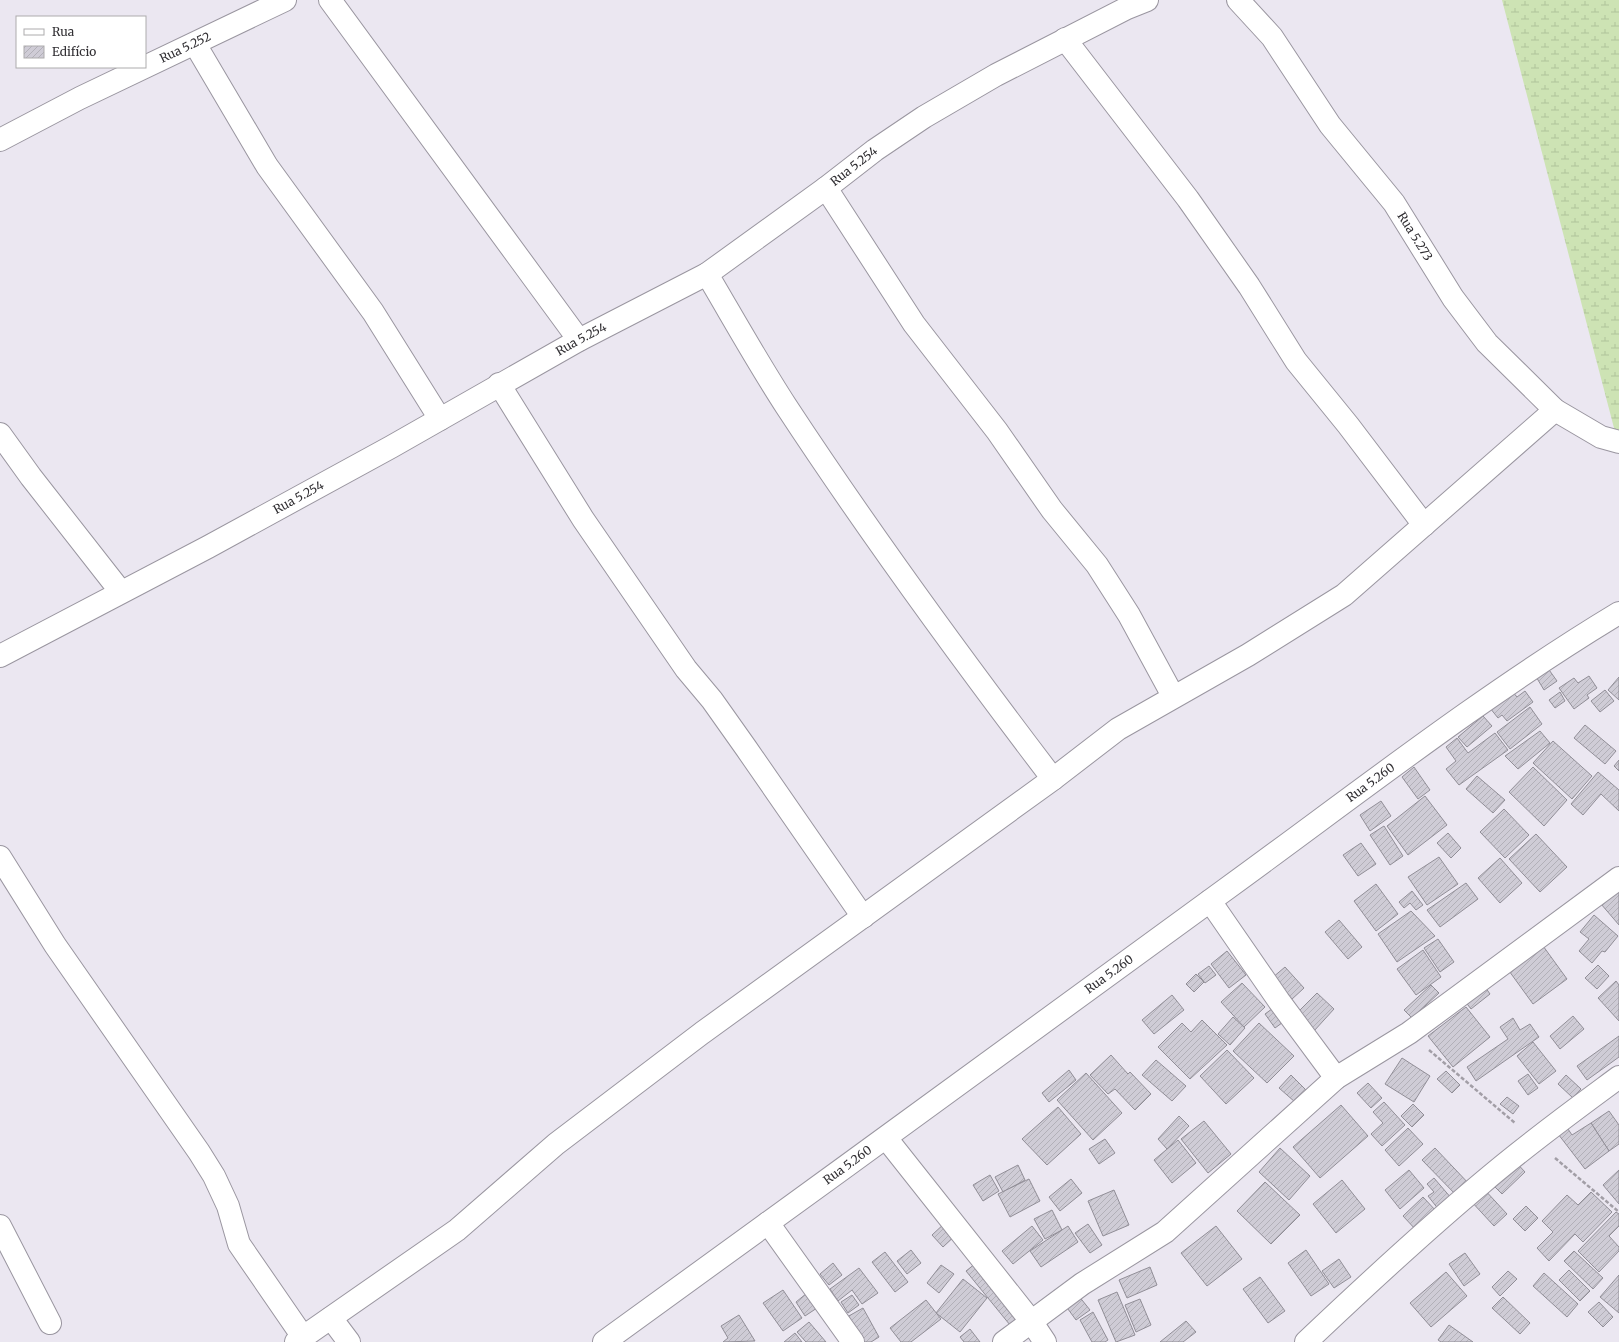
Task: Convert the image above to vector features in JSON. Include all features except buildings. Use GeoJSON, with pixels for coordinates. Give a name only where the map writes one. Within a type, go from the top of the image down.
{"type":"FeatureCollection","features":[{"type":"Feature","properties":{"kind":"street","name":"Rua 5.252"},"geometry":{"type":"LineString","coordinates":[[146,67],[285,0]]}},
{"type":"Feature","properties":{"kind":"street"},"geometry":{"type":"LineString","coordinates":[[330,0],[578,340]]}},
{"type":"Feature","properties":{"kind":"street","name":"Rua 5.254"},"geometry":{"type":"LineString","coordinates":[[0,656],[208,547],[440,419],[578,340],[707,274],[826,188],[875,150],[924,117],[996,75],[1127,8],[1147,0]]}},
{"type":"Feature","properties":{"kind":"street","name":"Rua 5.273"},"geometry":{"type":"LineString","coordinates":[[1238,0],[1272,37],[1330,125],[1394,203],[1453,298],[1487,343],[1555,410],[1601,437],[1619,442]]}},
{"type":"Feature","properties":{"kind":"street"},"geometry":{"type":"LineString","coordinates":[[1065,40],[1188,200],[1249,286],[1296,361],[1348,425],[1424,525]]}},
{"type":"Feature","properties":{"kind":"street"},"geometry":{"type":"LineString","coordinates":[[195,44],[267,166],[373,312],[440,419]]}},
{"type":"Feature","properties":{"kind":"street","name":"Rua 5.252"},"geometry":{"type":"LineString","coordinates":[[0,140],[80,98],[144,68]]}},
{"type":"Feature","properties":{"kind":"street"},"geometry":{"type":"LineString","coordinates":[[826,188],[914,324],[1014,455],[1052,510],[1097,566],[1129,615],[1173,696]]}},
{"type":"Feature","properties":{"kind":"street"},"geometry":{"type":"LineString","coordinates":[[707,274],[786,405],[860,516],[971,672],[1052,779]]}},
{"type":"Feature","properties":{"kind":"street"},"geometry":{"type":"LineString","coordinates":[[499,384],[583,519],[686,669],[738,736],[863,917]]}},
{"type":"Feature","properties":{"kind":"street"},"geometry":{"type":"LineString","coordinates":[[0,857],[55,945],[199,1152],[214,1176],[228,1206],[238,1244],[299,1340],[457,1230],[556,1144],[702,1033],[1052,779],[1118,729],[1173,696],[1248,655],[1344,595],[1555,410]]}},
{"type":"Feature","properties":{"kind":"street"},"geometry":{"type":"LineString","coordinates":[[0,434],[31,477],[121,592]]}},
{"type":"Feature","properties":{"kind":"street","name":"Rua 5.260"},"geometry":{"type":"LineString","coordinates":[[604,1342],[1210,901],[1416,748],[1587,632],[1619,613]]}},
{"type":"Feature","properties":{"kind":"street"},"geometry":{"type":"LineString","coordinates":[[1004,1342],[1082,1284],[1165,1232],[1336,1078],[1409,1033],[1619,878]]}},
{"type":"Feature","properties":{"kind":"street"},"geometry":{"type":"LineString","coordinates":[[1210,901],[1279,1000],[1336,1078]]}},
{"type":"Feature","properties":{"kind":"street"},"geometry":{"type":"LineString","coordinates":[[1306,1342],[1373,1279],[1482,1183],[1534,1140],[1619,1077]]}},
{"type":"Feature","properties":{"kind":"street"},"geometry":{"type":"LineString","coordinates":[[886,1138],[1032,1322],[1045,1342]]}},
{"type":"Feature","properties":{"kind":"street"},"geometry":{"type":"LineString","coordinates":[[768,1223],[853,1342]]}},
{"type":"Feature","properties":{"kind":"street"},"geometry":{"type":"LineString","coordinates":[[0,1226],[50,1323]]}},
{"type":"Feature","properties":{"kind":"street"},"geometry":{"type":"LineString","coordinates":[[330,1318],[349,1342]]}},
{"type":"Feature","properties":{"kind":"path"},"geometry":{"type":"LineString","coordinates":[[1409,1033],[1619,1212]]}},
{"type":"Feature","properties":{"kind":"green space"},"geometry":{"type":"Polygon","coordinates":[[[1502,0],[1619,0],[1619,447],[1502,0]]]}}]}
